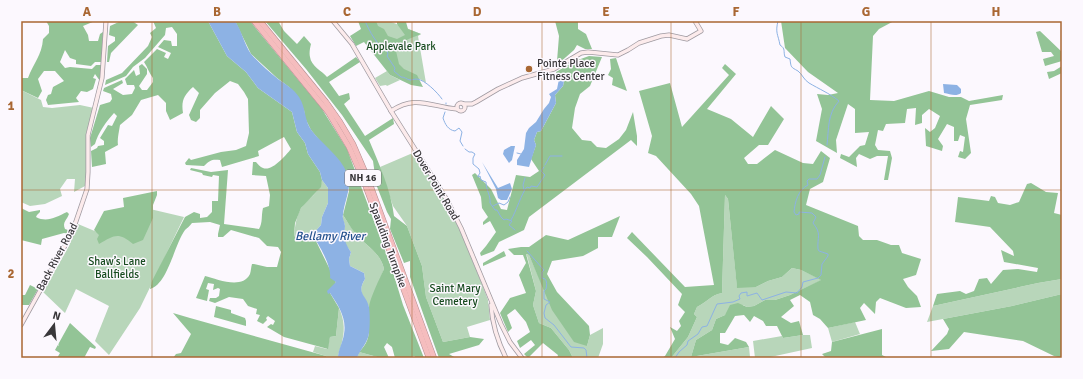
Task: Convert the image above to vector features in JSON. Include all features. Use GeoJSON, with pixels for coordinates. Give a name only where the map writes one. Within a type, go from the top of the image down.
{"type":"FeatureCollection","features":[{"type":"Feature","properties":{"kind":"highway","name":"Spaulding Turnpike"},"geometry":{"type":"LineString","coordinates":[[254,21],[328,112],[349,147],[363,179],[429,358]]}},
{"type":"Feature","properties":{"kind":"highway","name":"Spaulding Turnpike"},"geometry":{"type":"LineString","coordinates":[[260,21],[326,102],[353,144],[368,179],[434,358]]}},
{"type":"Feature","properties":{"kind":"street","name":"Back River Road"},"geometry":{"type":"LineString","coordinates":[[21,326],[72,233],[87,189],[88,135],[99,96],[102,78],[106,21]]}},
{"type":"Feature","properties":{"kind":"street","name":"Dover Point Road"},"geometry":{"type":"LineString","coordinates":[[333,21],[352,44],[391,111],[451,206],[491,302],[508,338],[522,358]]}},
{"type":"Feature","properties":{"kind":"street"},"geometry":{"type":"LineString","coordinates":[[457,107],[461,111],[517,80],[557,68],[579,54],[588,52],[620,54],[639,43],[661,36],[669,35],[687,39],[693,37],[701,31],[695,21]]}},
{"type":"Feature","properties":{"kind":"street"},"geometry":{"type":"LineString","coordinates":[[391,111],[405,103],[419,102],[448,108],[457,107],[460,103],[472,104]]}},
{"type":"Feature","properties":{"kind":"street"},"geometry":{"type":"LineString","coordinates":[[464,104],[464,109]]}},
{"type":"Feature","properties":{"kind":"street"},"geometry":{"type":"LineString","coordinates":[[491,302],[498,337],[506,358]]}},
{"type":"Feature","properties":{"kind":"green space"},"geometry":{"type":"Polygon","coordinates":[[[46,21],[95,21],[83,26],[88,35],[89,41],[98,41],[100,34],[103,32],[102,62],[95,62],[91,66],[76,64],[76,60],[70,58],[65,50],[60,62],[65,68],[92,69],[96,65],[102,65],[100,81],[95,74],[93,78],[96,79],[93,89],[87,92],[81,91],[76,98],[79,102],[48,105],[46,100],[48,95],[51,94],[53,87],[64,81],[55,71],[44,71],[38,79],[42,91],[38,98],[21,90],[21,78],[28,78],[39,55],[43,39],[49,33],[49,26],[46,21]]]}},
{"type":"Feature","properties":{"kind":"green space"},"geometry":{"type":"Polygon","coordinates":[[[121,21],[132,21],[138,25],[111,53],[109,62],[107,62],[108,46],[115,41],[115,37],[109,35],[110,26],[121,21]]]}},
{"type":"Feature","properties":{"kind":"green space"},"geometry":{"type":"Polygon","coordinates":[[[153,21],[208,21],[227,56],[246,72],[258,88],[292,112],[297,132],[305,143],[308,154],[320,172],[322,180],[321,187],[301,208],[295,223],[294,236],[308,242],[315,239],[336,282],[330,293],[339,308],[336,336],[330,337],[328,349],[284,337],[267,327],[271,324],[273,325],[275,321],[268,316],[266,318],[267,320],[263,324],[257,321],[260,315],[256,314],[257,309],[248,306],[243,299],[229,297],[215,303],[209,301],[210,298],[216,298],[219,296],[220,289],[218,288],[213,290],[214,284],[208,283],[206,289],[209,290],[207,301],[196,298],[205,276],[222,281],[235,282],[246,279],[250,274],[252,264],[277,267],[281,252],[278,247],[267,246],[259,238],[231,230],[223,237],[218,237],[220,225],[210,222],[192,223],[181,237],[162,280],[150,289],[152,281],[185,217],[194,212],[200,214],[200,218],[207,217],[212,212],[212,201],[218,201],[219,176],[213,175],[212,177],[203,175],[202,173],[190,170],[191,168],[211,172],[228,170],[224,224],[259,229],[263,208],[269,206],[270,195],[266,176],[252,175],[253,162],[256,162],[263,168],[270,168],[291,149],[284,137],[258,151],[259,156],[222,167],[220,160],[211,160],[204,166],[186,165],[185,163],[189,158],[191,160],[221,152],[236,150],[246,146],[249,133],[248,99],[238,84],[230,81],[215,93],[200,110],[200,118],[196,122],[191,120],[189,115],[199,93],[193,87],[184,98],[182,105],[183,113],[170,120],[166,111],[166,103],[158,95],[141,100],[132,115],[120,125],[118,145],[105,152],[106,164],[92,167],[91,151],[98,146],[104,145],[104,141],[100,138],[108,125],[112,126],[117,116],[114,113],[111,116],[100,132],[95,144],[91,147],[90,138],[100,105],[110,102],[112,99],[111,94],[103,91],[104,88],[122,80],[123,83],[113,89],[123,95],[132,94],[135,88],[134,85],[127,85],[125,79],[134,70],[136,76],[140,74],[139,66],[142,64],[147,69],[147,74],[139,86],[142,90],[147,90],[153,82],[153,78],[144,62],[157,49],[166,53],[164,57],[168,59],[171,53],[158,47],[164,40],[171,41],[172,46],[177,46],[177,34],[172,27],[166,28],[165,35],[145,58],[133,67],[126,76],[105,85],[106,80],[122,73],[148,46],[152,37],[150,33],[156,28],[153,21]]]}},
{"type":"Feature","properties":{"kind":"green space"},"geometry":{"type":"Polygon","coordinates":[[[235,21],[250,21],[322,109],[347,149],[392,269],[403,305],[424,358],[417,358],[414,356],[410,358],[395,358],[392,347],[387,343],[384,347],[389,358],[381,358],[359,352],[367,341],[369,331],[369,307],[373,293],[384,269],[382,263],[380,258],[355,233],[343,215],[349,191],[348,175],[311,130],[305,118],[304,110],[289,87],[251,54],[235,21]]]}},
{"type":"Feature","properties":{"kind":"green space"},"geometry":{"type":"Polygon","coordinates":[[[265,21],[278,21],[284,31],[297,44],[304,36],[311,44],[310,54],[312,63],[327,77],[356,57],[360,62],[329,82],[339,96],[349,93],[350,99],[344,104],[365,136],[393,118],[394,124],[369,140],[381,168],[394,216],[407,226],[422,266],[426,297],[443,342],[470,337],[484,339],[479,345],[449,354],[456,358],[439,358],[410,277],[410,261],[404,263],[390,229],[391,219],[374,179],[375,175],[373,161],[342,115],[306,69],[265,21]]]}},
{"type":"Feature","properties":{"kind":"green space"},"geometry":{"type":"Polygon","coordinates":[[[358,21],[376,21],[378,26],[384,29],[388,36],[397,39],[405,35],[397,24],[397,21],[406,22],[408,29],[421,34],[403,42],[396,51],[399,64],[404,69],[417,75],[423,87],[411,85],[390,75],[364,42],[356,46],[350,36],[361,29],[358,21]]]}},
{"type":"Feature","properties":{"kind":"green space","name":"Applevale Park"},"geometry":{"type":"Polygon","coordinates":[[[368,21],[389,21],[421,34],[418,36],[426,83],[420,79],[412,83],[368,21]]]}},
{"type":"Feature","properties":{"kind":"green space"},"geometry":{"type":"Polygon","coordinates":[[[555,21],[578,21],[578,29],[586,34],[592,49],[585,49],[577,45],[574,50],[558,64],[559,36],[555,21]]]}},
{"type":"Feature","properties":{"kind":"green space"},"geometry":{"type":"Polygon","coordinates":[[[781,21],[894,21],[879,29],[873,36],[870,100],[894,101],[929,91],[949,97],[961,97],[969,101],[1003,95],[1002,100],[970,105],[966,119],[971,153],[965,159],[958,157],[960,151],[963,152],[965,137],[960,135],[958,141],[954,141],[954,127],[947,124],[938,139],[943,146],[942,151],[926,146],[925,128],[930,132],[935,128],[940,116],[929,109],[922,115],[922,123],[915,125],[916,108],[907,109],[905,123],[886,124],[883,131],[878,130],[875,145],[878,150],[890,151],[892,158],[888,180],[884,180],[888,156],[877,156],[870,159],[859,154],[856,158],[857,167],[840,158],[841,154],[849,157],[860,146],[865,145],[869,132],[855,133],[855,109],[848,104],[836,140],[837,153],[816,141],[822,109],[817,94],[828,95],[838,93],[808,72],[785,48],[781,21]]]}},
{"type":"Feature","properties":{"kind":"green space"},"geometry":{"type":"Polygon","coordinates":[[[1040,31],[1062,52],[1062,61],[1045,66],[1043,59],[1054,56],[1051,52],[1042,52],[1036,32],[1040,31]]]}},
{"type":"Feature","properties":{"kind":"green space"},"geometry":{"type":"Polygon","coordinates":[[[589,56],[602,57],[590,86],[580,94],[575,108],[572,128],[582,140],[591,141],[597,147],[606,148],[619,139],[626,130],[633,112],[637,146],[631,140],[529,217],[524,230],[499,242],[494,251],[481,256],[480,253],[496,232],[490,221],[483,225],[483,222],[488,217],[482,208],[481,197],[472,175],[475,173],[491,189],[501,209],[507,210],[516,175],[530,177],[539,171],[531,159],[536,145],[534,140],[537,132],[541,131],[556,103],[555,95],[563,86],[564,81],[559,79],[556,72],[575,61],[589,56]]]}},
{"type":"Feature","properties":{"kind":"green space"},"geometry":{"type":"Polygon","coordinates":[[[616,58],[627,91],[612,85],[613,78],[608,75],[611,69],[610,59],[616,58]]]}},
{"type":"Feature","properties":{"kind":"green space"},"geometry":{"type":"Polygon","coordinates":[[[725,64],[736,74],[707,109],[731,119],[753,137],[771,106],[784,119],[768,145],[759,145],[744,158],[748,164],[757,164],[775,150],[803,163],[813,164],[821,151],[830,158],[823,182],[810,189],[806,205],[858,226],[859,236],[863,240],[877,240],[891,245],[899,245],[902,253],[921,259],[916,275],[903,279],[908,287],[917,296],[921,307],[906,308],[880,298],[876,302],[875,314],[864,303],[860,308],[866,320],[828,328],[820,319],[813,315],[810,302],[800,295],[790,300],[794,306],[781,317],[791,323],[799,321],[803,335],[783,338],[777,326],[766,326],[763,321],[754,316],[750,322],[744,315],[735,316],[725,333],[720,333],[720,343],[728,345],[735,338],[746,342],[749,347],[691,357],[696,340],[712,330],[716,319],[725,315],[730,305],[738,303],[747,307],[754,306],[765,300],[775,300],[790,295],[821,280],[801,270],[792,268],[782,277],[768,281],[756,287],[737,288],[728,199],[725,195],[722,293],[715,295],[697,307],[694,314],[697,317],[688,337],[671,358],[662,358],[665,356],[675,339],[670,327],[677,331],[681,326],[679,321],[685,312],[678,305],[682,294],[627,238],[632,232],[685,287],[714,285],[699,206],[691,194],[656,156],[648,153],[652,136],[639,91],[670,83],[682,127],[729,75],[722,68],[725,64]]]}},
{"type":"Feature","properties":{"kind":"green space"},"geometry":{"type":"Polygon","coordinates":[[[1062,66],[1062,73],[1049,79],[1047,72],[1054,71],[1062,66]]]}},
{"type":"Feature","properties":{"kind":"green space"},"geometry":{"type":"Polygon","coordinates":[[[387,71],[390,75],[400,80],[387,86],[380,86],[375,78],[387,71]]]}},
{"type":"Feature","properties":{"kind":"green space"},"geometry":{"type":"Polygon","coordinates":[[[21,90],[41,100],[43,107],[52,108],[80,105],[94,108],[86,134],[87,171],[85,186],[74,192],[75,179],[67,179],[60,189],[62,196],[45,204],[30,206],[21,202],[21,90]]]}},
{"type":"Feature","properties":{"kind":"green space","name":"Saint Mary Cemetery"},"geometry":{"type":"Polygon","coordinates":[[[415,152],[443,194],[454,216],[488,300],[490,320],[467,327],[470,337],[443,342],[426,297],[422,266],[407,226],[393,206],[380,167],[415,152]]]}},
{"type":"Feature","properties":{"kind":"green space"},"geometry":{"type":"Polygon","coordinates":[[[322,180],[328,188],[328,203],[322,217],[321,225],[312,235],[315,239],[308,242],[294,236],[296,222],[301,208],[319,188],[322,180]]]}},
{"type":"Feature","properties":{"kind":"green space"},"geometry":{"type":"Polygon","coordinates":[[[1031,183],[1046,192],[1058,193],[1054,213],[1062,215],[1062,279],[933,306],[937,294],[960,291],[966,294],[974,291],[979,279],[987,278],[991,284],[1003,270],[1018,269],[1037,272],[1038,268],[1004,262],[1001,250],[1014,256],[1013,251],[990,227],[955,222],[958,197],[989,201],[991,196],[995,197],[998,203],[1010,205],[1019,202],[1027,184],[1031,183]]]}},
{"type":"Feature","properties":{"kind":"green space"},"geometry":{"type":"Polygon","coordinates":[[[157,191],[153,205],[153,218],[143,240],[133,244],[120,236],[116,236],[99,244],[97,239],[99,235],[94,230],[104,211],[124,207],[123,198],[157,191]]]}},
{"type":"Feature","properties":{"kind":"green space"},"geometry":{"type":"Polygon","coordinates":[[[725,195],[728,199],[737,287],[756,287],[768,281],[782,277],[792,268],[801,270],[822,280],[790,295],[775,300],[765,300],[754,306],[747,307],[743,305],[716,319],[712,330],[696,340],[691,357],[749,347],[750,357],[671,358],[688,337],[697,317],[694,314],[697,307],[715,295],[722,293],[725,195]]]}},
{"type":"Feature","properties":{"kind":"green space"},"geometry":{"type":"Polygon","coordinates":[[[21,208],[29,212],[40,210],[36,217],[40,219],[52,219],[67,212],[69,214],[64,223],[64,227],[65,229],[71,231],[69,234],[64,233],[42,239],[41,245],[21,240],[21,208]]]}},
{"type":"Feature","properties":{"kind":"green space","name":"Shaw’s Lane Ballfields"},"geometry":{"type":"Polygon","coordinates":[[[150,209],[184,217],[140,308],[109,355],[95,341],[109,306],[76,289],[65,313],[43,292],[69,246],[78,224],[97,232],[150,209]]]}},
{"type":"Feature","properties":{"kind":"green space"},"geometry":{"type":"Polygon","coordinates":[[[343,215],[356,234],[380,258],[384,269],[369,307],[361,290],[365,279],[364,273],[350,266],[349,259],[351,252],[345,244],[345,225],[343,215]]]}},
{"type":"Feature","properties":{"kind":"green space"},"geometry":{"type":"Polygon","coordinates":[[[620,216],[612,237],[598,237],[598,248],[583,256],[552,261],[547,274],[557,292],[589,326],[590,335],[587,346],[574,342],[552,310],[529,255],[526,254],[536,291],[533,305],[539,323],[551,328],[569,350],[573,358],[557,358],[558,355],[543,343],[528,358],[524,354],[535,345],[531,340],[520,348],[517,341],[530,332],[526,322],[515,309],[507,315],[512,328],[508,332],[500,313],[510,298],[526,293],[519,275],[526,263],[523,255],[514,255],[508,249],[529,247],[546,235],[568,240],[620,216]]]}},
{"type":"Feature","properties":{"kind":"green space"},"geometry":{"type":"Polygon","coordinates":[[[504,251],[506,256],[483,266],[483,263],[504,251]]]}},
{"type":"Feature","properties":{"kind":"green space"},"geometry":{"type":"Polygon","coordinates":[[[525,254],[529,255],[541,282],[587,346],[590,335],[603,328],[603,344],[598,358],[573,358],[569,350],[551,328],[539,323],[533,305],[536,291],[527,256],[525,254]]]}},
{"type":"Feature","properties":{"kind":"green space"},"geometry":{"type":"Polygon","coordinates":[[[1062,279],[1062,294],[1012,306],[927,322],[933,306],[1062,279]]]}},
{"type":"Feature","properties":{"kind":"green space"},"geometry":{"type":"Polygon","coordinates":[[[30,285],[38,289],[29,305],[21,305],[21,295],[25,295],[30,285]]]}},
{"type":"Feature","properties":{"kind":"green space"},"geometry":{"type":"Polygon","coordinates":[[[1062,294],[1062,358],[1054,356],[1023,341],[964,332],[949,349],[931,351],[947,334],[949,329],[943,319],[1012,306],[1062,294]]]}},
{"type":"Feature","properties":{"kind":"green space"},"geometry":{"type":"Polygon","coordinates":[[[216,306],[231,310],[231,313],[245,318],[246,326],[214,317],[216,306]]]}},
{"type":"Feature","properties":{"kind":"green space"},"geometry":{"type":"Polygon","coordinates":[[[339,308],[344,331],[338,358],[326,358],[326,356],[313,352],[315,346],[327,349],[330,337],[336,336],[339,308]]]}},
{"type":"Feature","properties":{"kind":"green space"},"geometry":{"type":"Polygon","coordinates":[[[173,313],[326,356],[326,358],[173,358],[176,354],[181,353],[191,334],[173,313]]]}},
{"type":"Feature","properties":{"kind":"green space"},"geometry":{"type":"Polygon","coordinates":[[[855,322],[860,334],[832,342],[828,328],[855,322]]]}},
{"type":"Feature","properties":{"kind":"green space"},"geometry":{"type":"Polygon","coordinates":[[[70,323],[96,347],[95,349],[90,347],[84,358],[57,358],[60,353],[55,350],[70,323]]]}},
{"type":"Feature","properties":{"kind":"green space"},"geometry":{"type":"Polygon","coordinates":[[[882,329],[882,355],[888,358],[826,358],[822,354],[831,351],[832,342],[882,329]]]}},
{"type":"Feature","properties":{"kind":"green space"},"geometry":{"type":"Polygon","coordinates":[[[810,335],[812,348],[766,358],[755,358],[753,341],[782,336],[783,338],[810,335]]]}},
{"type":"Feature","properties":{"kind":"green space"},"geometry":{"type":"Polygon","coordinates":[[[359,352],[381,358],[357,358],[359,352]]]}},
{"type":"Feature","properties":{"kind":"water","name":"Bellamy River"},"geometry":{"type":"Polygon","coordinates":[[[208,21],[235,21],[251,54],[257,61],[297,94],[303,105],[309,127],[340,161],[347,173],[349,178],[349,189],[343,216],[345,225],[345,239],[351,252],[349,259],[350,266],[364,273],[365,279],[361,288],[362,294],[368,303],[370,313],[368,337],[357,358],[338,358],[345,328],[339,307],[327,291],[336,282],[330,278],[327,262],[312,235],[321,225],[322,217],[328,203],[328,188],[322,180],[320,172],[308,154],[305,143],[297,132],[292,112],[258,88],[246,72],[227,56],[208,21]]]}},
{"type":"Feature","properties":{"kind":"water"},"geometry":{"type":"Polygon","coordinates":[[[559,79],[564,81],[563,86],[555,95],[556,103],[541,131],[537,132],[534,140],[536,145],[529,167],[517,165],[517,160],[524,149],[526,133],[536,122],[549,103],[551,97],[549,94],[557,89],[559,79]]]}},
{"type":"Feature","properties":{"kind":"water"},"geometry":{"type":"Polygon","coordinates":[[[943,84],[957,85],[961,89],[961,93],[955,95],[944,93],[943,84]]]}},
{"type":"Feature","properties":{"kind":"water"},"geometry":{"type":"Polygon","coordinates":[[[511,146],[515,146],[512,160],[509,163],[503,154],[504,150],[511,146]]]}},
{"type":"Feature","properties":{"kind":"water"},"geometry":{"type":"Polygon","coordinates":[[[482,162],[498,188],[510,183],[512,189],[507,200],[501,200],[498,198],[496,189],[482,162]]]}},
{"type":"Feature","properties":{"kind":"waterway"},"geometry":{"type":"LineString","coordinates":[[365,21],[371,34],[380,46],[387,50],[387,56],[395,68],[394,71],[401,77],[410,80],[417,79],[424,82],[442,99]]}},
{"type":"Feature","properties":{"kind":"waterway"},"geometry":{"type":"LineString","coordinates":[[778,21],[777,31],[780,45],[784,49],[785,57],[790,59],[792,67],[799,72],[807,82],[828,93],[839,101],[830,116],[827,145]]}},
{"type":"Feature","properties":{"kind":"waterway"},"geometry":{"type":"LineString","coordinates":[[445,112],[443,118],[447,126],[455,131],[459,128],[462,132],[460,141],[463,146]]}},
{"type":"Feature","properties":{"kind":"waterway"},"geometry":{"type":"LineString","coordinates":[[465,149],[475,154],[473,164],[479,169],[480,173],[478,177],[480,176],[481,180],[486,182],[490,203],[504,220],[506,219],[512,221],[509,225],[515,230]]}},
{"type":"Feature","properties":{"kind":"waterway"},"geometry":{"type":"LineString","coordinates":[[517,153],[521,154]]}},
{"type":"Feature","properties":{"kind":"waterway"},"geometry":{"type":"LineString","coordinates":[[545,165],[550,156],[562,156]]}},
{"type":"Feature","properties":{"kind":"waterway"},"geometry":{"type":"LineString","coordinates":[[675,358],[687,345],[688,341],[698,334],[702,327],[707,326],[717,304],[733,302],[740,299],[739,296],[741,293],[747,292],[747,296],[757,293],[762,300],[786,292],[797,293],[802,287],[803,282],[818,278],[821,275],[822,264],[828,254],[819,251],[818,249],[818,233],[813,223],[816,217],[812,213],[799,212],[799,214],[796,215],[794,212],[799,193],[808,185],[807,181],[809,179],[817,179],[820,175],[825,157]]}},
{"type":"Feature","properties":{"kind":"waterway"},"geometry":{"type":"LineString","coordinates":[[511,220],[527,187],[537,187],[545,175],[541,171],[544,167]]}},
{"type":"Feature","properties":{"kind":"waterway"},"geometry":{"type":"LineString","coordinates":[[524,190],[523,185],[525,178]]}},
{"type":"Feature","properties":{"kind":"waterway"},"geometry":{"type":"LineString","coordinates":[[493,206],[499,203],[504,205],[508,202],[510,197]]}},
{"type":"Feature","properties":{"kind":"waterway"},"geometry":{"type":"LineString","coordinates":[[527,251],[544,270],[542,272],[542,278],[546,280],[547,285],[544,291],[544,299],[550,302],[546,305],[544,313],[545,318],[554,325],[571,347],[584,348],[586,350],[587,358]]}},
{"type":"Feature","properties":{"kind":"place","name":"Pointe Place Fitness Center"},"geometry":{"type":"Point","coordinates":[529,69]}}]}
